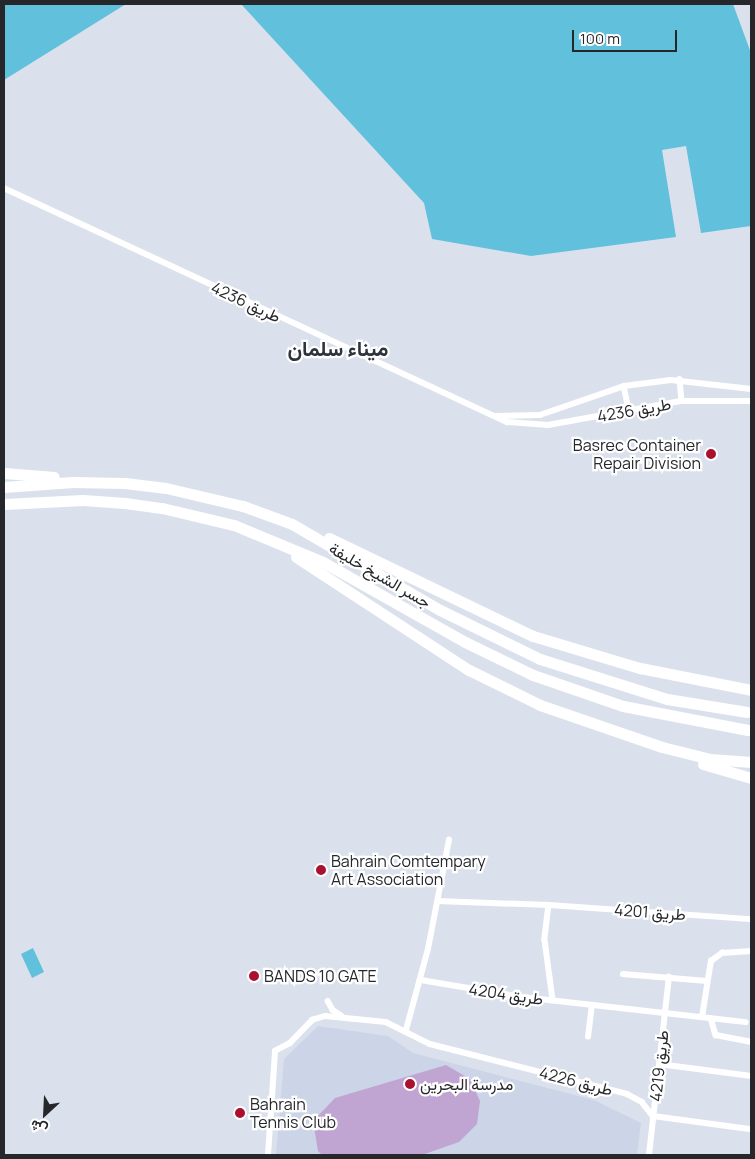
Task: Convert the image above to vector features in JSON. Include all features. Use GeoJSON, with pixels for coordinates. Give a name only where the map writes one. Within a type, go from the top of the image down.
{"type":"FeatureCollection","features":[{"type":"Feature","properties":{"kind":"highway"},"geometry":{"type":"LineString","coordinates":[[4,473],[42,475],[73,482]]}},
{"type":"Feature","properties":{"kind":"highway","name":"جسر الشيخ خليفة"},"geometry":{"type":"LineString","coordinates":[[4,487],[73,482],[166,488],[243,506],[292,524],[440,610],[540,659],[667,699],[747,712]]}},
{"type":"Feature","properties":{"kind":"highway","name":"جسر الشيخ خليفة"},"geometry":{"type":"LineString","coordinates":[[4,504],[44,501],[125,503],[199,516],[259,534],[323,562],[432,624],[534,675],[623,706],[748,730]]}},
{"type":"Feature","properties":{"kind":"highway"},"geometry":{"type":"LineString","coordinates":[[292,524],[326,536],[533,636],[640,668],[751,690]]}},
{"type":"Feature","properties":{"kind":"highway"},"geometry":{"type":"LineString","coordinates":[[259,534],[273,546],[314,567],[436,650],[494,683],[582,722],[662,747],[710,759],[751,762]]}},
{"type":"Feature","properties":{"kind":"highway"},"geometry":{"type":"LineString","coordinates":[[724,684],[751,685]]}},
{"type":"Feature","properties":{"kind":"highway"},"geometry":{"type":"LineString","coordinates":[[662,747],[685,758],[751,778]]}},
{"type":"Feature","properties":{"kind":"street","name":"طريق 4236"},"geometry":{"type":"LineString","coordinates":[[4,188],[488,415],[515,424],[534,425],[682,401],[750,401]]}},
{"type":"Feature","properties":{"kind":"street","name":"طريق 4236"},"geometry":{"type":"LineString","coordinates":[[488,415],[519,418],[540,415],[624,386],[680,379],[751,389]]}},
{"type":"Feature","properties":{"kind":"street"},"geometry":{"type":"LineString","coordinates":[[680,379],[682,401]]}},
{"type":"Feature","properties":{"kind":"street"},"geometry":{"type":"LineString","coordinates":[[624,386],[629,410]]}},
{"type":"Feature","properties":{"kind":"street"},"geometry":{"type":"LineString","coordinates":[[406,1030],[421,980],[449,840]]}},
{"type":"Feature","properties":{"kind":"street"},"geometry":{"type":"LineString","coordinates":[[438,901],[548,905],[545,940],[553,1000]]}},
{"type":"Feature","properties":{"kind":"street","name":"طريق 4201"},"geometry":{"type":"LineString","coordinates":[[548,905],[751,919]]}},
{"type":"Feature","properties":{"kind":"street"},"geometry":{"type":"LineString","coordinates":[[702,1017],[709,965],[717,954],[751,951]]}},
{"type":"Feature","properties":{"kind":"street"},"geometry":{"type":"LineString","coordinates":[[623,974],[707,981]]}},
{"type":"Feature","properties":{"kind":"street","name":"طريق 4219"},"geometry":{"type":"LineString","coordinates":[[648,1155],[669,977]]}},
{"type":"Feature","properties":{"kind":"street","name":"طريق 4204"},"geometry":{"type":"LineString","coordinates":[[421,980],[553,1000],[746,1022]]}},
{"type":"Feature","properties":{"kind":"street"},"geometry":{"type":"LineString","coordinates":[[328,1001],[333,1010],[344,1017]]}},
{"type":"Feature","properties":{"kind":"street"},"geometry":{"type":"LineString","coordinates":[[588,1036],[592,1005]]}},
{"type":"Feature","properties":{"kind":"street","name":"طريق 4226"},"geometry":{"type":"LineString","coordinates":[[268,1155],[275,1051],[290,1044],[312,1020],[325,1016],[373,1019],[406,1030],[430,1044],[626,1094],[642,1102],[653,1116]]}},
{"type":"Feature","properties":{"kind":"street"},"geometry":{"type":"LineString","coordinates":[[711,1018],[716,1035],[751,1042]]}},
{"type":"Feature","properties":{"kind":"street"},"geometry":{"type":"LineString","coordinates":[[659,1064],[751,1076]]}},
{"type":"Feature","properties":{"kind":"street"},"geometry":{"type":"LineString","coordinates":[[653,1116],[751,1128]]}},
{"type":"Feature","properties":{"kind":"shaded area","name":"مدرسة البحرين"},"geometry":{"type":"Polygon","coordinates":[[[318,1026],[388,1036],[413,1053],[594,1100],[641,1123],[637,1155],[276,1155],[284,1059],[318,1026]]]}},
{"type":"Feature","properties":{"kind":"shaded area"},"geometry":{"type":"Polygon","coordinates":[[[446,1065],[470,1079],[480,1101],[477,1124],[459,1142],[422,1155],[322,1155],[318,1151],[313,1121],[335,1098],[446,1065]]]}},
{"type":"Feature","properties":{"kind":"water"},"geometry":{"type":"Polygon","coordinates":[[[4,4],[126,4],[4,80],[4,4]]]}},
{"type":"Feature","properties":{"kind":"water"},"geometry":{"type":"Polygon","coordinates":[[[241,4],[733,4],[751,53],[751,226],[701,233],[686,146],[662,150],[676,237],[531,256],[432,239],[424,203],[241,4]]]}},
{"type":"Feature","properties":{"kind":"water"},"geometry":{"type":"Polygon","coordinates":[[[33,948],[44,972],[32,978],[21,954],[33,948]]]}},
{"type":"Feature","properties":{"kind":"place","name":"Basrec Container Repair Division"},"geometry":{"type":"Point","coordinates":[711,454]}},
{"type":"Feature","properties":{"kind":"place","name":"Bahrain Comtempary Art Association"},"geometry":{"type":"Point","coordinates":[321,870]}},
{"type":"Feature","properties":{"kind":"place","name":"BANDS 10 GATE"},"geometry":{"type":"Point","coordinates":[254,976]}},
{"type":"Feature","properties":{"kind":"place","name":"مدرسة البحرين"},"geometry":{"type":"Point","coordinates":[410,1084]}},
{"type":"Feature","properties":{"kind":"place","name":"Bahrain Tennis Club"},"geometry":{"type":"Point","coordinates":[240,1113]}},
{"type":"Feature","properties":{"kind":"district","name":"ميناء سلمان"},"geometry":{"type":"Point","coordinates":[338,348]}}]}
